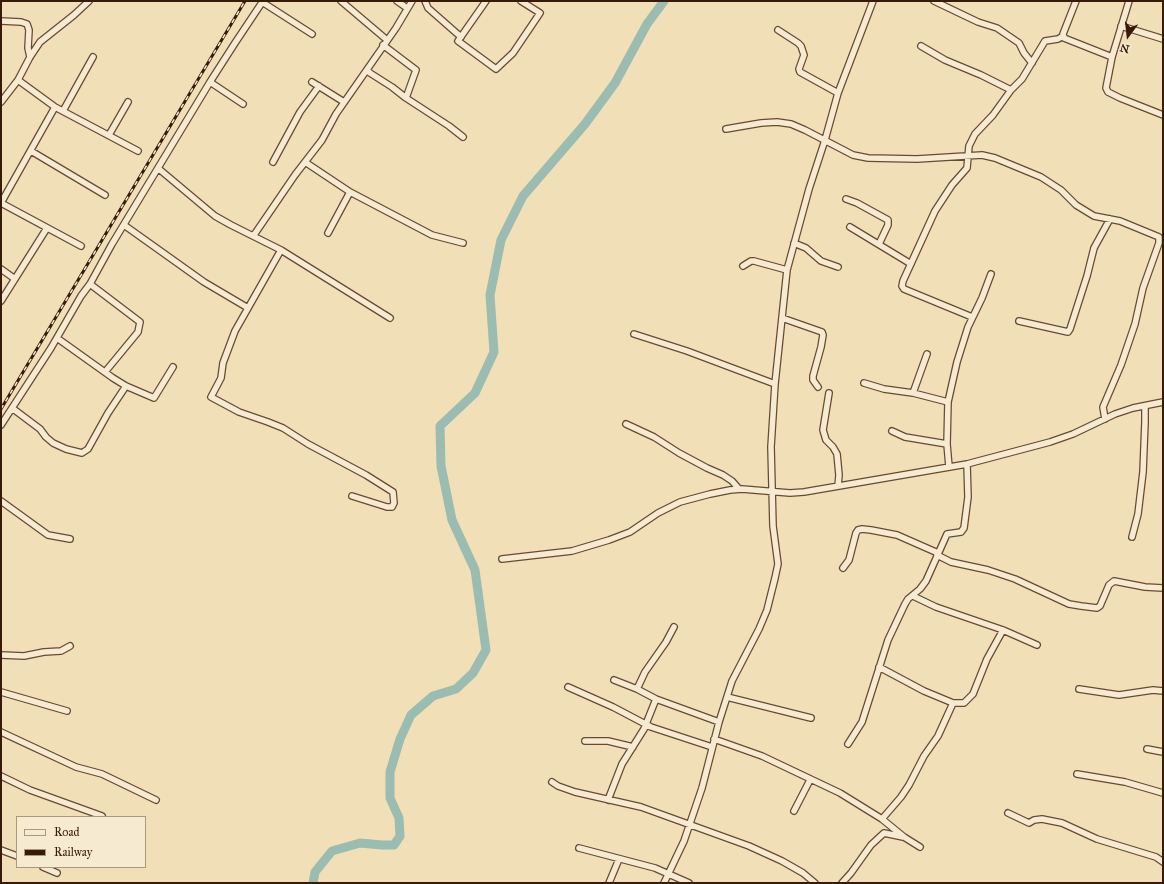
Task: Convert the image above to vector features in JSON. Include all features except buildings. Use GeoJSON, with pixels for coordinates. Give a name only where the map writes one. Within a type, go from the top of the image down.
{"type":"FeatureCollection","features":[{"type":"Feature","properties":{"kind":"street"},"geometry":{"type":"LineString","coordinates":[[2,99],[18,80],[40,42],[89,1]]}},
{"type":"Feature","properties":{"kind":"street"},"geometry":{"type":"LineString","coordinates":[[341,1],[387,40]]}},
{"type":"Feature","properties":{"kind":"street"},"geometry":{"type":"LineString","coordinates":[[397,1],[407,8]]}},
{"type":"Feature","properties":{"kind":"street"},"geometry":{"type":"LineString","coordinates":[[254,235],[322,140],[336,114],[396,28],[412,1]]}},
{"type":"Feature","properties":{"kind":"street"},"geometry":{"type":"LineString","coordinates":[[425,1],[428,8],[461,36]]}},
{"type":"Feature","properties":{"kind":"street"},"geometry":{"type":"LineString","coordinates":[[486,1],[458,41],[496,69],[513,53],[540,13],[521,1]]}},
{"type":"Feature","properties":{"kind":"street"},"geometry":{"type":"LineString","coordinates":[[664,883],[684,841],[702,788],[714,739],[727,696],[736,672],[767,610],[775,578],[778,564],[773,526],[771,447],[775,384],[787,270],[808,189],[825,140],[838,93],[873,1]]}},
{"type":"Feature","properties":{"kind":"street"},"geometry":{"type":"LineString","coordinates":[[934,1],[978,22],[997,28],[1019,43],[1024,53],[1032,63]]}},
{"type":"Feature","properties":{"kind":"street"},"geometry":{"type":"LineString","coordinates":[[1129,1],[1112,57],[1106,88],[1108,92],[1120,98],[1163,115]]}},
{"type":"Feature","properties":{"kind":"street"},"geometry":{"type":"LineString","coordinates":[[1,425],[57,338],[81,296],[90,284],[210,82],[263,2],[312,34]]}},
{"type":"Feature","properties":{"kind":"street"},"geometry":{"type":"LineString","coordinates":[[972,318],[904,289],[902,286],[903,281],[935,211],[952,185],[967,168],[969,146],[975,134],[993,116],[1011,90],[1022,79],[1045,42],[1058,39],[1063,36],[1074,2]]}},
{"type":"Feature","properties":{"kind":"street"},"geometry":{"type":"LineString","coordinates":[[1,21],[21,22],[27,24],[30,30],[28,48],[30,57]]}},
{"type":"Feature","properties":{"kind":"street"},"geometry":{"type":"LineString","coordinates":[[1121,26],[1163,39]]}},
{"type":"Feature","properties":{"kind":"street"},"geometry":{"type":"LineString","coordinates":[[778,30],[801,46],[804,55],[799,69],[800,72],[838,93]]}},
{"type":"Feature","properties":{"kind":"street"},"geometry":{"type":"LineString","coordinates":[[1063,36],[1064,38],[1112,57]]}},
{"type":"Feature","properties":{"kind":"street"},"geometry":{"type":"LineString","coordinates":[[383,45],[416,70],[406,98]]}},
{"type":"Feature","properties":{"kind":"street"},"geometry":{"type":"LineString","coordinates":[[922,46],[945,60],[981,75],[1011,90]]}},
{"type":"Feature","properties":{"kind":"street"},"geometry":{"type":"LineString","coordinates":[[62,111],[94,57]]}},
{"type":"Feature","properties":{"kind":"street"},"geometry":{"type":"LineString","coordinates":[[367,70],[463,137]]}},
{"type":"Feature","properties":{"kind":"street"},"geometry":{"type":"LineString","coordinates":[[18,80],[55,107],[138,151]]}},
{"type":"Feature","properties":{"kind":"street"},"geometry":{"type":"LineString","coordinates":[[210,82],[243,104]]}},
{"type":"Feature","properties":{"kind":"street"},"geometry":{"type":"LineString","coordinates":[[312,82],[344,102]]}},
{"type":"Feature","properties":{"kind":"street"},"geometry":{"type":"LineString","coordinates":[[273,162],[300,112],[319,86]]}},
{"type":"Feature","properties":{"kind":"street"},"geometry":{"type":"LineString","coordinates":[[109,135],[128,102]]}},
{"type":"Feature","properties":{"kind":"street"},"geometry":{"type":"LineString","coordinates":[[55,107],[1,203],[81,246]]}},
{"type":"Feature","properties":{"kind":"street"},"geometry":{"type":"LineString","coordinates":[[726,129],[761,123],[777,122],[790,124],[853,155],[868,158],[917,159],[982,155],[1041,177],[1056,187],[1076,205],[1094,216],[1110,219],[1159,237],[1161,244],[1143,288],[1135,324],[1121,365],[1104,407],[1105,419]]}},
{"type":"Feature","properties":{"kind":"street"},"geometry":{"type":"LineString","coordinates":[[31,151],[105,195]]}},
{"type":"Feature","properties":{"kind":"street"},"geometry":{"type":"LineString","coordinates":[[305,162],[350,192],[432,235],[463,243]]}},
{"type":"Feature","properties":{"kind":"street"},"geometry":{"type":"LineString","coordinates":[[159,169],[215,216],[281,250],[390,318]]}},
{"type":"Feature","properties":{"kind":"street"},"geometry":{"type":"LineString","coordinates":[[328,233],[350,192]]}},
{"type":"Feature","properties":{"kind":"street"},"geometry":{"type":"LineString","coordinates":[[846,199],[857,203],[888,220],[888,225],[879,244]]}},
{"type":"Feature","properties":{"kind":"street"},"geometry":{"type":"LineString","coordinates":[[1019,321],[1068,332],[1087,276],[1094,248],[1110,219]]}},
{"type":"Feature","properties":{"kind":"street"},"geometry":{"type":"LineString","coordinates":[[124,225],[204,282],[248,308]]}},
{"type":"Feature","properties":{"kind":"street"},"geometry":{"type":"LineString","coordinates":[[850,227],[911,264]]}},
{"type":"Feature","properties":{"kind":"street"},"geometry":{"type":"LineString","coordinates":[[1,301],[47,228]]}},
{"type":"Feature","properties":{"kind":"street"},"geometry":{"type":"LineString","coordinates":[[794,243],[812,251],[821,261],[838,267]]}},
{"type":"Feature","properties":{"kind":"street"},"geometry":{"type":"LineString","coordinates":[[281,250],[235,331],[223,363],[221,378],[211,397],[239,412],[283,428],[308,444],[366,475],[393,492],[394,503],[392,507],[387,507],[352,496]]}},
{"type":"Feature","properties":{"kind":"street"},"geometry":{"type":"LineString","coordinates":[[742,266],[754,261],[787,270]]}},
{"type":"Feature","properties":{"kind":"street"},"geometry":{"type":"LineString","coordinates":[[1,269],[15,278]]}},
{"type":"Feature","properties":{"kind":"street"},"geometry":{"type":"LineString","coordinates":[[949,467],[947,444],[948,402],[957,362],[972,318],[982,298],[991,274]]}},
{"type":"Feature","properties":{"kind":"street"},"geometry":{"type":"LineString","coordinates":[[90,284],[140,322],[138,332],[105,372]]}},
{"type":"Feature","properties":{"kind":"street"},"geometry":{"type":"LineString","coordinates":[[782,318],[822,332],[821,348],[813,376],[813,380],[818,388]]}},
{"type":"Feature","properties":{"kind":"street"},"geometry":{"type":"LineString","coordinates":[[634,334],[688,351],[775,384]]}},
{"type":"Feature","properties":{"kind":"street"},"geometry":{"type":"LineString","coordinates":[[57,338],[126,386],[154,398],[173,367]]}},
{"type":"Feature","properties":{"kind":"street"},"geometry":{"type":"LineString","coordinates":[[913,394],[927,354]]}},
{"type":"Feature","properties":{"kind":"street"},"geometry":{"type":"LineString","coordinates":[[864,383],[884,389],[948,402]]}},
{"type":"Feature","properties":{"kind":"street"},"geometry":{"type":"LineString","coordinates":[[12,408],[40,429],[46,438],[66,449],[82,453],[88,449],[108,412],[126,386]]}},
{"type":"Feature","properties":{"kind":"street"},"geometry":{"type":"LineString","coordinates":[[829,393],[823,430],[826,440],[837,454],[839,475],[838,486]]}},
{"type":"Feature","properties":{"kind":"street"},"geometry":{"type":"LineString","coordinates":[[502,559],[572,551],[609,540],[630,532],[658,513],[680,502],[710,494],[739,489],[790,493],[804,492],[967,464],[1050,442],[1073,434],[1133,408],[1163,402]]}},
{"type":"Feature","properties":{"kind":"street"},"geometry":{"type":"LineString","coordinates":[[1132,537],[1138,514],[1145,429],[1145,406]]}},
{"type":"Feature","properties":{"kind":"street"},"geometry":{"type":"LineString","coordinates":[[626,424],[654,437],[679,453],[723,475],[732,481],[739,489]]}},
{"type":"Feature","properties":{"kind":"street"},"geometry":{"type":"LineString","coordinates":[[892,431],[905,437],[947,444]]}},
{"type":"Feature","properties":{"kind":"street"},"geometry":{"type":"LineString","coordinates":[[848,744],[862,722],[888,640],[908,599],[920,589],[926,581],[947,534],[961,532],[964,528],[968,497],[967,464]]}},
{"type":"Feature","properties":{"kind":"street"},"geometry":{"type":"LineString","coordinates":[[1,501],[48,535],[70,539]]}},
{"type":"Feature","properties":{"kind":"street"},"geometry":{"type":"LineString","coordinates":[[843,568],[849,560],[856,533],[858,530],[862,529],[897,535],[951,562],[988,570],[1022,582],[1069,604],[1097,608],[1100,606],[1109,585],[1114,581],[1145,587],[1163,588]]}},
{"type":"Feature","properties":{"kind":"street"},"geometry":{"type":"LineString","coordinates":[[913,596],[936,607],[1003,630],[1037,645]]}},
{"type":"Feature","properties":{"kind":"street"},"geometry":{"type":"LineString","coordinates":[[637,689],[645,672],[666,642],[674,627]]}},
{"type":"Feature","properties":{"kind":"street"},"geometry":{"type":"LineString","coordinates":[[879,667],[924,691],[953,703],[964,703],[974,694],[987,659],[1003,630]]}},
{"type":"Feature","properties":{"kind":"street"},"geometry":{"type":"LineString","coordinates":[[1,655],[24,656],[44,652],[60,651],[70,646]]}},
{"type":"Feature","properties":{"kind":"street"},"geometry":{"type":"LineString","coordinates":[[614,680],[637,689],[656,699],[719,722]]}},
{"type":"Feature","properties":{"kind":"street"},"geometry":{"type":"LineString","coordinates":[[568,687],[613,707],[646,725],[712,747]]}},
{"type":"Feature","properties":{"kind":"street"},"geometry":{"type":"LineString","coordinates":[[1079,689],[1119,695],[1153,690],[1163,691]]}},
{"type":"Feature","properties":{"kind":"street"},"geometry":{"type":"LineString","coordinates":[[1,692],[67,711]]}},
{"type":"Feature","properties":{"kind":"street"},"geometry":{"type":"LineString","coordinates":[[727,696],[811,718]]}},
{"type":"Feature","properties":{"kind":"street"},"geometry":{"type":"LineString","coordinates":[[608,800],[622,764],[646,725],[656,699]]}},
{"type":"Feature","properties":{"kind":"street"},"geometry":{"type":"LineString","coordinates":[[882,819],[909,785],[924,756],[938,736],[953,703]]}},
{"type":"Feature","properties":{"kind":"street"},"geometry":{"type":"LineString","coordinates":[[1,732],[76,767],[98,772],[156,800]]}},
{"type":"Feature","properties":{"kind":"street"},"geometry":{"type":"LineString","coordinates":[[714,739],[762,756],[840,793],[882,819],[904,837],[920,847]]}},
{"type":"Feature","properties":{"kind":"street"},"geometry":{"type":"LineString","coordinates":[[585,741],[608,741],[633,747]]}},
{"type":"Feature","properties":{"kind":"street"},"geometry":{"type":"LineString","coordinates":[[1147,749],[1163,752]]}},
{"type":"Feature","properties":{"kind":"street"},"geometry":{"type":"LineString","coordinates":[[1077,774],[1125,782],[1163,793]]}},
{"type":"Feature","properties":{"kind":"street"},"geometry":{"type":"LineString","coordinates":[[1,776],[30,790],[102,816]]}},
{"type":"Feature","properties":{"kind":"street"},"geometry":{"type":"LineString","coordinates":[[794,811],[810,780]]}},
{"type":"Feature","properties":{"kind":"street"},"geometry":{"type":"LineString","coordinates":[[552,782],[558,786],[575,792],[641,807],[749,846],[782,861],[803,873],[815,883]]}},
{"type":"Feature","properties":{"kind":"street"},"geometry":{"type":"LineString","coordinates":[[1008,813],[1029,823],[1034,820],[1042,819],[1062,823],[1097,839],[1156,857],[1163,862]]}},
{"type":"Feature","properties":{"kind":"street"},"geometry":{"type":"LineString","coordinates":[[842,883],[871,845],[884,833],[904,837]]}},
{"type":"Feature","properties":{"kind":"street"},"geometry":{"type":"LineString","coordinates":[[579,848],[655,868],[689,883]]}},
{"type":"Feature","properties":{"kind":"street"},"geometry":{"type":"LineString","coordinates":[[1,850],[16,856]]}},
{"type":"Feature","properties":{"kind":"street"},"geometry":{"type":"LineString","coordinates":[[609,883],[619,859]]}},
{"type":"Feature","properties":{"kind":"street"},"geometry":{"type":"LineString","coordinates":[[45,868],[57,873]]}},
{"type":"Feature","properties":{"kind":"waterway"},"geometry":{"type":"LineString","coordinates":[[313,883],[315,872],[332,851],[360,843],[394,845],[400,836],[399,818],[390,798],[390,772],[400,739],[411,715],[433,696],[456,689],[473,673],[486,650],[475,570],[452,520],[441,466],[440,426],[475,393],[494,352],[490,295],[501,240],[523,196],[585,124],[615,83],[647,24],[664,1]]}},
{"type":"Feature","properties":{"kind":"railway"},"geometry":{"type":"LineString","coordinates":[[1,409],[245,1]]}}]}
